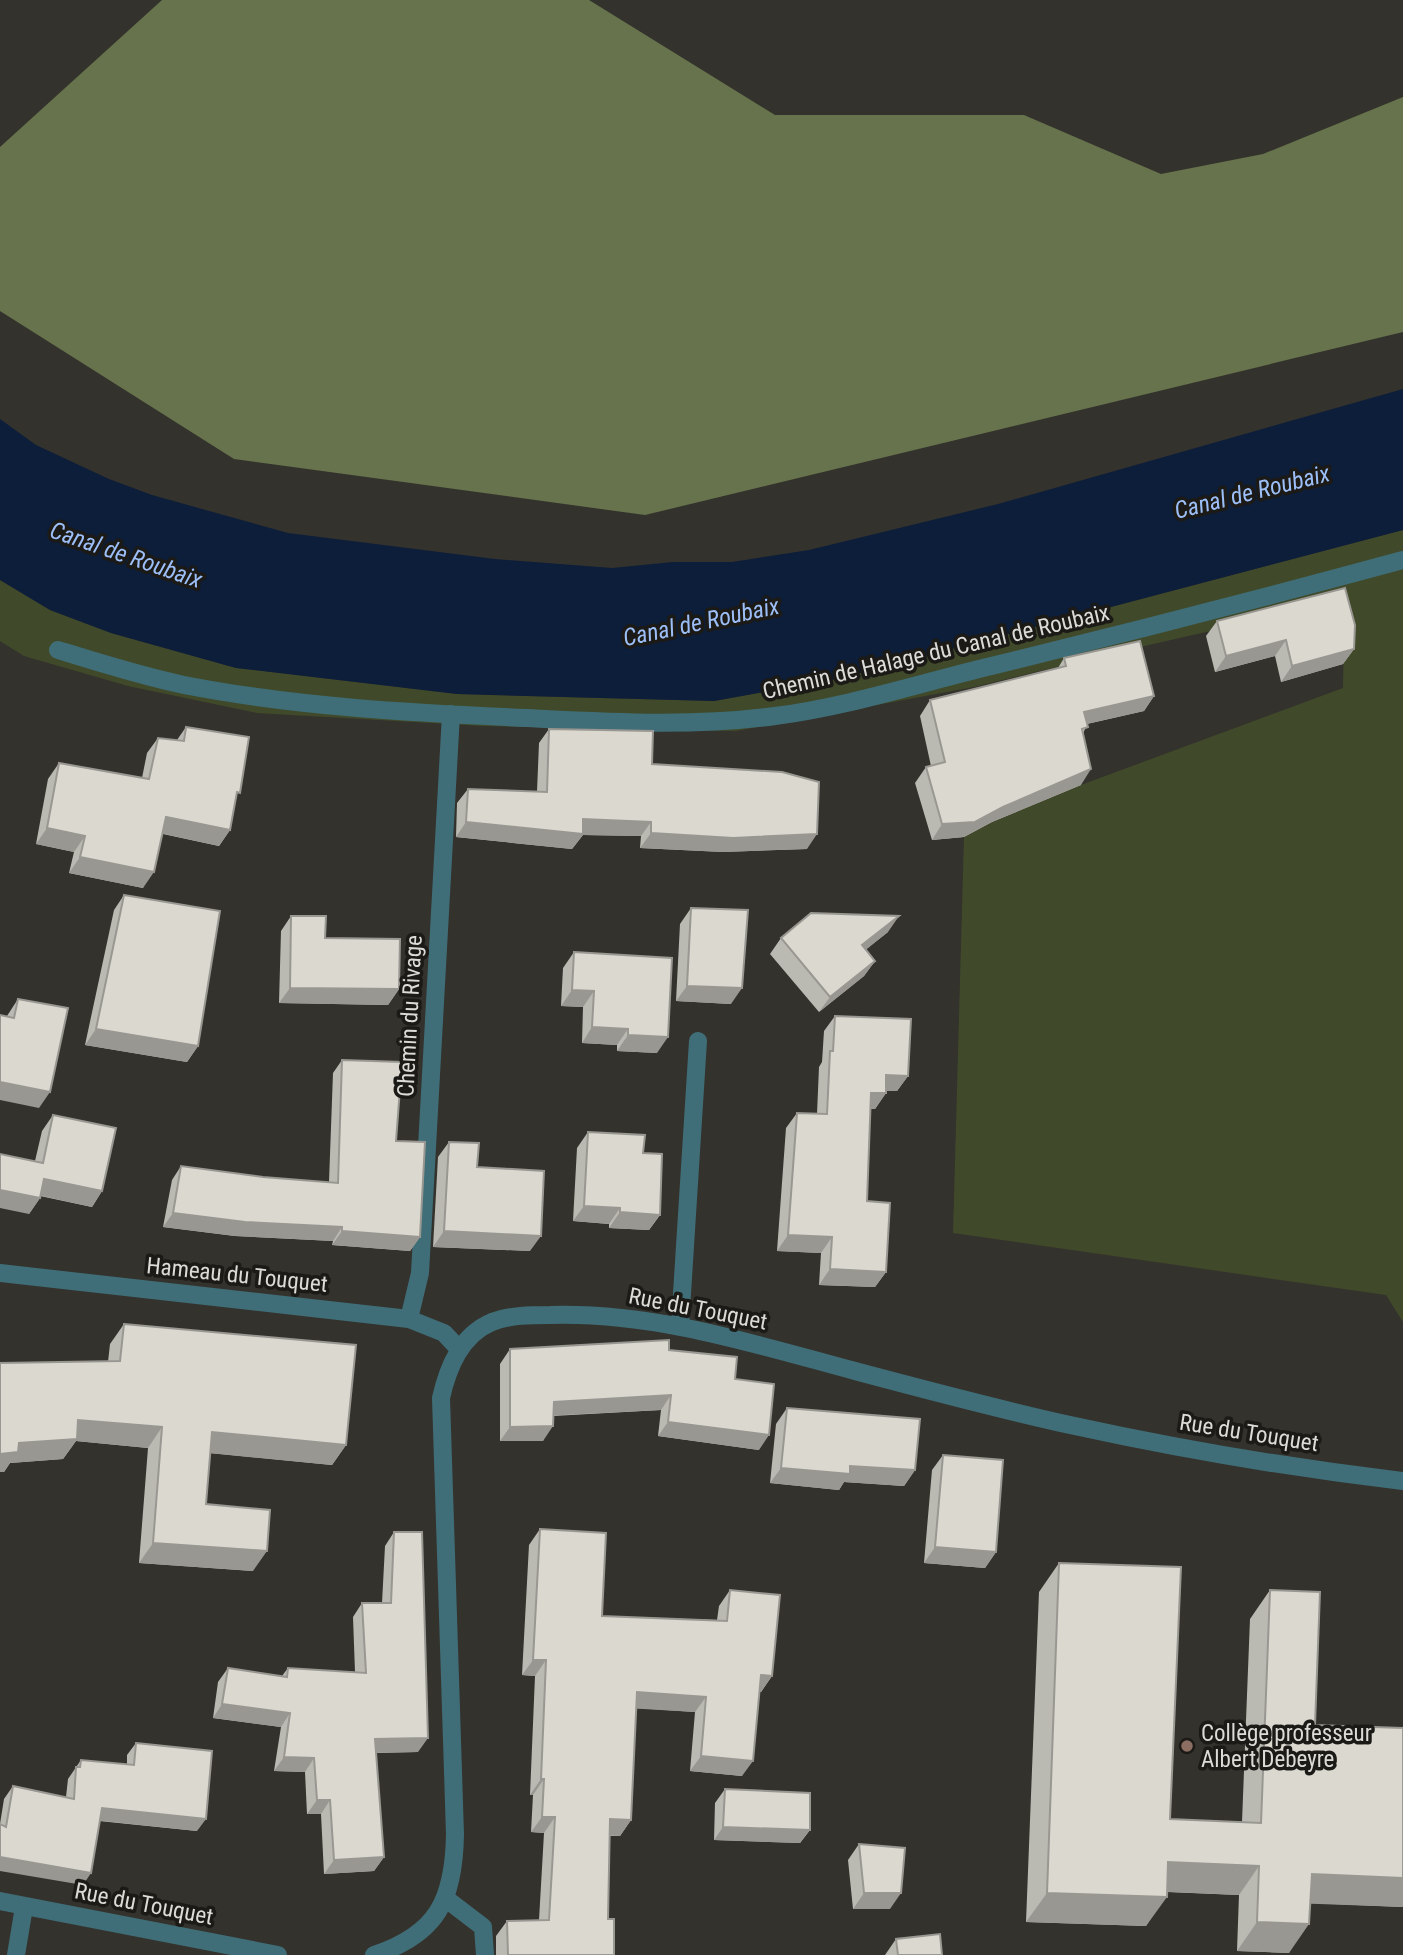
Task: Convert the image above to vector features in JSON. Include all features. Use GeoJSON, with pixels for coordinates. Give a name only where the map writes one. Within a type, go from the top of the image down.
{"type":"FeatureCollection","features":[{"type":"Feature","properties":{"kind":"street","name":"Chemin de Halage du Canal de Roubaix"},"geometry":{"type":"LineString","coordinates":[[58,650],[144,676],[187,685],[317,704],[452,715],[615,722],[728,720],[821,708],[1403,561]]}},
{"type":"Feature","properties":{"kind":"street","name":"Chemin du Rivage"},"geometry":{"type":"LineString","coordinates":[[409,1319],[420,1273],[452,715]]}},
{"type":"Feature","properties":{"kind":"street"},"geometry":{"type":"LineString","coordinates":[[680,1325],[698,1041]]}},
{"type":"Feature","properties":{"kind":"street","name":"Hameau du Touquet"},"geometry":{"type":"LineString","coordinates":[[0,1273],[409,1319],[444,1333],[459,1349]]}},
{"type":"Feature","properties":{"kind":"street","name":"Rue du Touquet"},"geometry":{"type":"LineString","coordinates":[[374,1955],[407,1942],[421,1932],[435,1917],[452,1877],[455,1834],[441,1398],[445,1380],[459,1349],[491,1323],[509,1318],[574,1314],[680,1325],[1082,1428],[1232,1456],[1403,1481]]}},
{"type":"Feature","properties":{"kind":"street"},"geometry":{"type":"LineString","coordinates":[[445,1898],[483,1927],[485,1955]]}},
{"type":"Feature","properties":{"kind":"street","name":"Rue du Touquet"},"geometry":{"type":"LineString","coordinates":[[0,1901],[278,1955]]}},
{"type":"Feature","properties":{"kind":"street"},"geometry":{"type":"LineString","coordinates":[[16,1955],[24,1907]]}},
{"type":"Feature","properties":{"kind":"green space"},"geometry":{"type":"Polygon","coordinates":[[[162,0],[589,0],[775,115],[1024,115],[1161,174],[1263,154],[1403,97],[1403,332],[645,515],[234,459],[0,311],[0,147],[162,0]]]}},
{"type":"Feature","properties":{"kind":"green space"},"geometry":{"type":"Polygon","coordinates":[[[1403,530],[1403,1322],[1386,1295],[953,1233],[964,837],[992,822],[1081,785],[1343,688],[1344,641],[1334,603],[974,687],[736,731],[483,726],[257,713],[128,686],[24,656],[0,641],[0,580],[50,610],[111,633],[236,668],[457,694],[714,701],[841,678],[1403,530]]]}},
{"type":"Feature","properties":{"kind":"water","name":"Canal de Roubaix"},"geometry":{"type":"Polygon","coordinates":[[[1403,389],[1403,530],[841,678],[714,701],[457,694],[236,668],[111,633],[50,610],[0,580],[0,419],[36,445],[109,479],[152,495],[288,533],[495,559],[612,568],[673,562],[732,562],[809,550],[998,504],[1403,389]]]}},
{"type":"Feature","properties":{"kind":"building"},"geometry":{"type":"Polygon","coordinates":[[[1345,588],[1355,625],[1354,649],[1292,666],[1286,640],[1226,656],[1217,621],[1345,588]]]}},
{"type":"Feature","properties":{"kind":"building"},"geometry":{"type":"Polygon","coordinates":[[[1140,641],[1154,696],[1084,712],[1088,727],[1082,729],[1091,769],[975,822],[942,824],[926,767],[945,762],[930,700],[1066,666],[1064,658],[1140,641]]]}},
{"type":"Feature","properties":{"kind":"building"},"geometry":{"type":"Polygon","coordinates":[[[186,727],[249,737],[240,793],[237,792],[230,830],[166,817],[154,872],[80,857],[85,836],[47,828],[59,763],[149,779],[158,738],[184,741],[186,727]]]}},
{"type":"Feature","properties":{"kind":"building"},"geometry":{"type":"Polygon","coordinates":[[[549,729],[653,731],[652,764],[782,772],[819,782],[817,834],[733,838],[651,833],[651,822],[583,819],[583,834],[466,822],[468,789],[547,792],[549,729]]]}},
{"type":"Feature","properties":{"kind":"building"},"geometry":{"type":"Polygon","coordinates":[[[124,895],[220,911],[198,1046],[96,1029],[124,895]]]}},
{"type":"Feature","properties":{"kind":"building"},"geometry":{"type":"Polygon","coordinates":[[[691,908],[748,910],[742,988],[687,986],[691,908]]]}},
{"type":"Feature","properties":{"kind":"building"},"geometry":{"type":"Polygon","coordinates":[[[811,913],[899,916],[862,945],[875,961],[830,997],[781,938],[811,913]]]}},
{"type":"Feature","properties":{"kind":"building"},"geometry":{"type":"Polygon","coordinates":[[[291,916],[326,916],[325,938],[400,939],[399,989],[290,988],[291,916]]]}},
{"type":"Feature","properties":{"kind":"building"},"geometry":{"type":"Polygon","coordinates":[[[574,952],[672,958],[668,1037],[628,1035],[628,1029],[592,1027],[594,991],[572,990],[574,952]]]}},
{"type":"Feature","properties":{"kind":"building"},"geometry":{"type":"Polygon","coordinates":[[[18,999],[68,1008],[50,1092],[0,1082],[0,1015],[14,1018],[18,999]]]}},
{"type":"Feature","properties":{"kind":"building"},"geometry":{"type":"Polygon","coordinates":[[[835,1016],[911,1019],[908,1076],[886,1075],[886,1093],[871,1093],[867,1201],[890,1203],[886,1272],[830,1269],[832,1237],[788,1235],[797,1113],[827,1114],[830,1051],[833,1051],[835,1016]]]}},
{"type":"Feature","properties":{"kind":"building"},"geometry":{"type":"Polygon","coordinates":[[[342,1060],[402,1062],[396,1141],[425,1142],[420,1237],[342,1231],[342,1227],[245,1222],[173,1213],[181,1166],[263,1177],[338,1183],[342,1060]]]}},
{"type":"Feature","properties":{"kind":"building"},"geometry":{"type":"Polygon","coordinates":[[[53,1115],[116,1128],[102,1191],[44,1179],[40,1198],[0,1190],[0,1154],[43,1163],[53,1115]]]}},
{"type":"Feature","properties":{"kind":"building"},"geometry":{"type":"Polygon","coordinates":[[[588,1132],[645,1135],[643,1153],[662,1154],[660,1215],[620,1212],[620,1208],[584,1206],[588,1132]]]}},
{"type":"Feature","properties":{"kind":"building"},"geometry":{"type":"Polygon","coordinates":[[[449,1142],[479,1143],[477,1167],[544,1171],[541,1236],[444,1231],[449,1142]]]}},
{"type":"Feature","properties":{"kind":"building"},"geometry":{"type":"Polygon","coordinates":[[[124,1324],[356,1345],[346,1445],[212,1432],[206,1504],[270,1510],[267,1551],[153,1543],[162,1427],[78,1420],[77,1439],[19,1443],[18,1452],[0,1454],[0,1363],[120,1361],[124,1324]]]}},
{"type":"Feature","properties":{"kind":"building"},"geometry":{"type":"Polygon","coordinates":[[[669,1340],[669,1350],[737,1357],[735,1379],[774,1384],[769,1435],[668,1422],[671,1395],[554,1402],[553,1426],[510,1427],[510,1349],[669,1340]]]}},
{"type":"Feature","properties":{"kind":"building"},"geometry":{"type":"Polygon","coordinates":[[[787,1408],[920,1419],[915,1470],[850,1466],[850,1474],[781,1468],[787,1408]]]}},
{"type":"Feature","properties":{"kind":"building"},"geometry":{"type":"Polygon","coordinates":[[[943,1455],[1003,1460],[996,1552],[935,1547],[943,1455]]]}},
{"type":"Feature","properties":{"kind":"building"},"geometry":{"type":"Polygon","coordinates":[[[540,1529],[606,1533],[602,1616],[727,1621],[730,1590],[780,1595],[772,1676],[761,1675],[753,1761],[701,1756],[706,1697],[637,1692],[631,1820],[610,1819],[608,1919],[614,1919],[614,1955],[508,1955],[507,1921],[549,1920],[555,1817],[542,1817],[546,1660],[533,1660],[540,1529]]]}},
{"type":"Feature","properties":{"kind":"building"},"geometry":{"type":"Polygon","coordinates":[[[394,1532],[422,1532],[428,1738],[375,1739],[384,1857],[334,1860],[330,1800],[317,1800],[314,1758],[284,1757],[290,1713],[222,1704],[228,1668],[287,1677],[288,1668],[366,1673],[362,1603],[391,1603],[394,1532]]]}},
{"type":"Feature","properties":{"kind":"building"},"geometry":{"type":"Polygon","coordinates":[[[1059,1563],[1181,1567],[1170,1819],[1261,1823],[1270,1590],[1320,1592],[1315,1725],[1403,1728],[1403,1878],[1312,1874],[1309,1924],[1257,1922],[1259,1866],[1168,1862],[1167,1897],[1047,1893],[1059,1563]]]}},
{"type":"Feature","properties":{"kind":"building"},"geometry":{"type":"Polygon","coordinates":[[[136,1743],[212,1751],[206,1819],[102,1808],[91,1873],[0,1857],[0,1824],[6,1827],[13,1786],[74,1799],[76,1767],[80,1767],[81,1760],[134,1765],[136,1743]]]}},
{"type":"Feature","properties":{"kind":"building"},"geometry":{"type":"Polygon","coordinates":[[[725,1789],[810,1793],[810,1830],[723,1827],[725,1789]]]}},
{"type":"Feature","properties":{"kind":"building"},"geometry":{"type":"Polygon","coordinates":[[[859,1844],[905,1848],[901,1893],[864,1893],[859,1844]]]}},
{"type":"Feature","properties":{"kind":"building"},"geometry":{"type":"Polygon","coordinates":[[[940,1934],[942,1955],[898,1955],[896,1939],[940,1934]]]}},
{"type":"Feature","properties":{"kind":"place","name":"Collège professeur Albert Debeyre"},"geometry":{"type":"Point","coordinates":[1187,1746]}}]}
